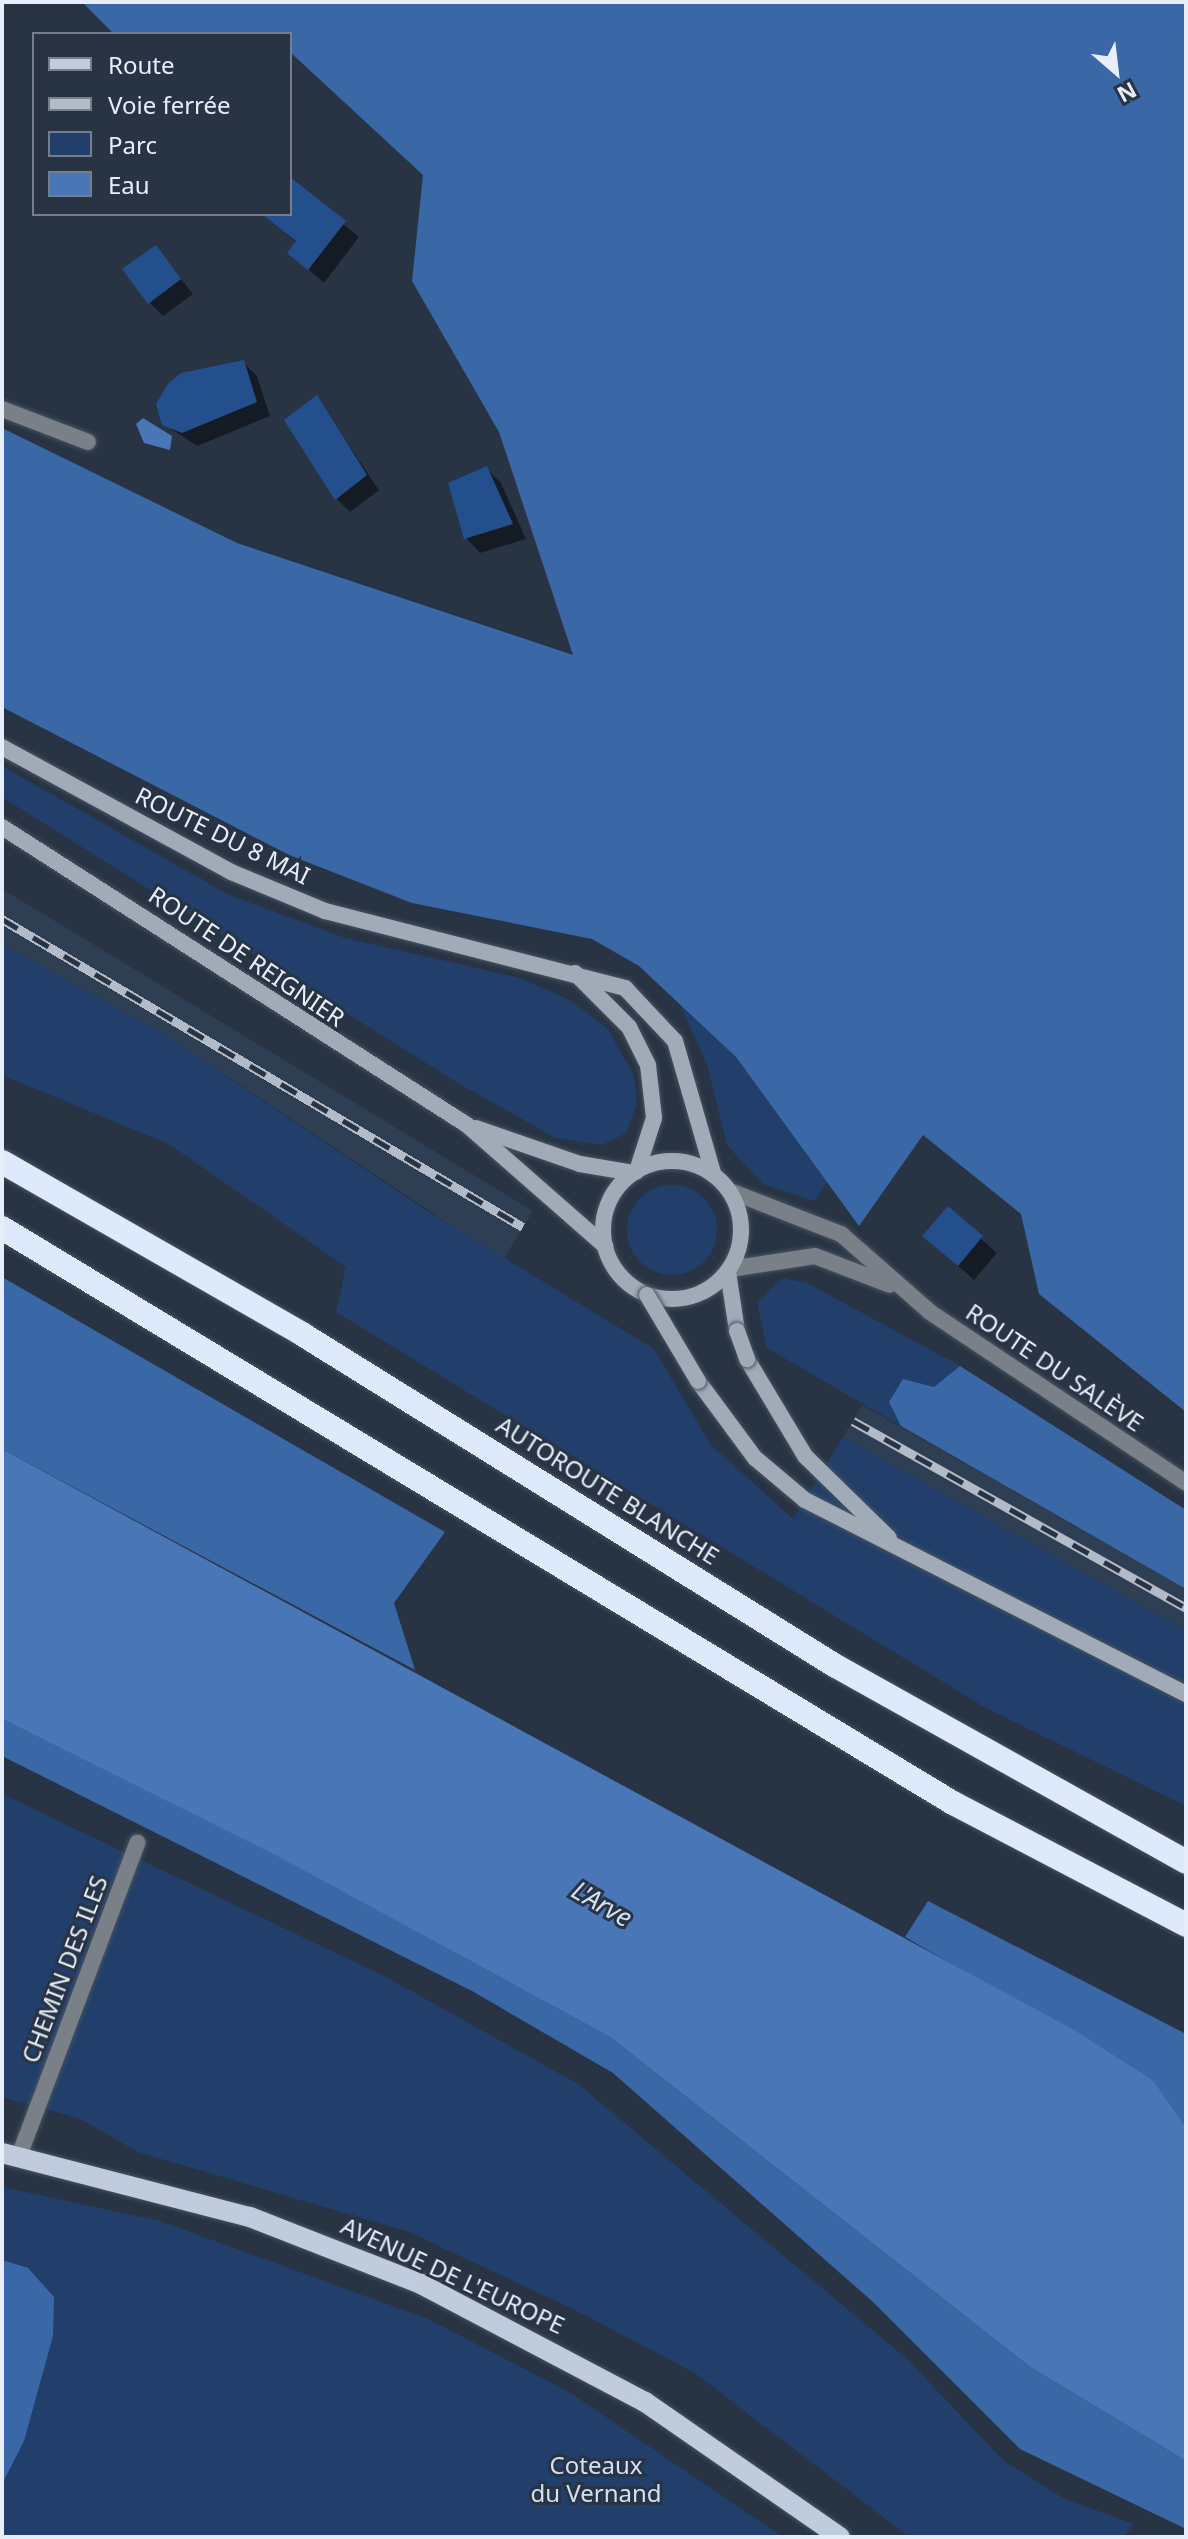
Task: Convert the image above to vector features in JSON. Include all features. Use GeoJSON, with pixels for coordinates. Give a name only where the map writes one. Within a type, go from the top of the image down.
{"type":"FeatureCollection","features":[{"type":"Feature","properties":{"kind":"highway","name":"AUTOROUTE BLANCHE"},"geometry":{"type":"LineString","coordinates":[[2,1162],[302,1334],[834,1665],[1186,1862]]}},
{"type":"Feature","properties":{"kind":"highway"},"geometry":{"type":"LineString","coordinates":[[2,1228],[953,1803],[1186,1925]]}},
{"type":"Feature","properties":{"kind":"main road","name":"ROUTE DU 8 MAI"},"geometry":{"type":"LineString","coordinates":[[2,747],[208,860],[301,902],[423,941],[574,972],[625,988],[663,1022],[683,1060],[713,1173]]}},
{"type":"Feature","properties":{"kind":"main road","name":"ROUTE DE REIGNIER"},"geometry":{"type":"LineString","coordinates":[[2,827],[467,1125],[606,1250]]}},
{"type":"Feature","properties":{"kind":"main road"},"geometry":{"type":"LineString","coordinates":[[574,972],[629,1027],[648,1065],[654,1118],[635,1172],[605,1213],[606,1250],[620,1276],[647,1295],[714,1408],[755,1458],[805,1500],[1186,1694]]}},
{"type":"Feature","properties":{"kind":"main road","name":"ROUTE DE REIGNIER"},"geometry":{"type":"LineString","coordinates":[[467,1125],[580,1164],[635,1172]]}},
{"type":"Feature","properties":{"kind":"main road"},"geometry":{"type":"LineString","coordinates":[[635,1172],[683,1161],[713,1173],[730,1191],[742,1230],[729,1271],[737,1331],[789,1435],[894,1543]]}},
{"type":"Feature","properties":{"kind":"main road"},"geometry":{"type":"LineString","coordinates":[[647,1295],[682,1299],[729,1271]]}},
{"type":"Feature","properties":{"kind":"main road","name":"AVENUE DE L'EUROPE"},"geometry":{"type":"LineString","coordinates":[[10,2154],[250,2217],[493,2318],[682,2425],[840,2537]]}},
{"type":"Feature","properties":{"kind":"street"},"geometry":{"type":"LineString","coordinates":[[2,409],[88,442]]}},
{"type":"Feature","properties":{"kind":"street","name":"ROUTE DU SALÈVE"},"geometry":{"type":"LineString","coordinates":[[730,1191],[841,1234],[899,1289],[1186,1483]]}},
{"type":"Feature","properties":{"kind":"street","name":"ROUTE DU SALÈVE"},"geometry":{"type":"LineString","coordinates":[[729,1271],[815,1256],[899,1289]]}},
{"type":"Feature","properties":{"kind":"street","name":"CHEMIN DES ILES"},"geometry":{"type":"LineString","coordinates":[[10,2154],[137,1843]]}},
{"type":"Feature","properties":{"kind":"shaded area"},"geometry":{"type":"Polygon","coordinates":[[[82,2],[1186,2],[1186,1412],[1039,1294],[1021,1214],[923,1135],[859,1226],[736,1057],[639,966],[592,939],[412,903],[289,855],[2,707],[2,428],[237,543],[573,655],[499,432],[412,281],[423,175],[292,54],[292,32],[112,32],[82,2]]]}},
{"type":"Feature","properties":{"kind":"shaded area"},"geometry":{"type":"Polygon","coordinates":[[[2,889],[533,1211],[503,1260],[168,1037],[2,944],[2,889]]]}},
{"type":"Feature","properties":{"kind":"shaded area"},"geometry":{"type":"Polygon","coordinates":[[[2,1277],[445,1532],[394,1603],[415,1670],[2,1449],[2,1277]]]}},
{"type":"Feature","properties":{"kind":"shaded area"},"geometry":{"type":"Polygon","coordinates":[[[960,1366],[1186,1510],[1186,1589],[901,1426],[889,1402],[903,1379],[934,1387],[960,1366]]]}},
{"type":"Feature","properties":{"kind":"shaded area"},"geometry":{"type":"Polygon","coordinates":[[[862,1405],[1186,1589],[1186,1631],[843,1437],[862,1405]]]}},
{"type":"Feature","properties":{"kind":"shaded area"},"geometry":{"type":"Polygon","coordinates":[[[2,1719],[282,1858],[610,2037],[1030,2367],[1186,2461],[1186,2529],[1020,2449],[873,2302],[613,2073],[472,1991],[2,1756],[2,1719]]]}},
{"type":"Feature","properties":{"kind":"shaded area"},"geometry":{"type":"Polygon","coordinates":[[[928,1901],[1186,2034],[1186,2127],[1154,2081],[905,1937],[928,1901]]]}},
{"type":"Feature","properties":{"kind":"shaded area"},"geometry":{"type":"Polygon","coordinates":[[[2,2260],[28,2268],[54,2297],[53,2336],[24,2441],[2,2484],[2,2260]]]}},
{"type":"Feature","properties":{"kind":"green space"},"geometry":{"type":"Polygon","coordinates":[[[2,766],[229,895],[345,938],[520,978],[570,1000],[608,1029],[634,1076],[637,1103],[626,1133],[602,1145],[556,1138],[458,1083],[2,797],[2,766]]]}},
{"type":"Feature","properties":{"kind":"green space"},"geometry":{"type":"Polygon","coordinates":[[[2,944],[168,1037],[419,1206],[654,1349],[711,1445],[793,1519],[843,1437],[1186,1631],[1186,1806],[986,1708],[336,1312],[346,1267],[169,1144],[2,1075],[2,944]]]}},
{"type":"Feature","properties":{"kind":"green space"},"geometry":{"type":"Polygon","coordinates":[[[678,1000],[736,1057],[827,1182],[814,1201],[763,1184],[727,1145],[707,1065],[678,1000]]]}},
{"type":"Feature","properties":{"kind":"green space"},"geometry":{"type":"Polygon","coordinates":[[[672,1185],[689,1188],[704,1198],[714,1213],[717,1230],[714,1247],[704,1262],[689,1272],[672,1275],[655,1272],[640,1262],[630,1247],[627,1230],[630,1213],[640,1198],[655,1188],[672,1185]]]}},
{"type":"Feature","properties":{"kind":"green space"},"geometry":{"type":"Polygon","coordinates":[[[783,1278],[807,1283],[960,1366],[934,1387],[889,1402],[901,1426],[767,1348],[757,1302],[783,1278]]]}},
{"type":"Feature","properties":{"kind":"green space"},"geometry":{"type":"Polygon","coordinates":[[[2,1794],[386,1977],[578,2084],[907,2359],[1005,2462],[1063,2498],[1133,2524],[1124,2537],[909,2537],[695,2373],[577,2311],[409,2232],[138,2152],[81,2119],[2,2097],[2,1794]]]}},
{"type":"Feature","properties":{"kind":"green space","name":"Coteaux du Vernand"},"geometry":{"type":"Polygon","coordinates":[[[2,2187],[160,2221],[428,2319],[569,2392],[783,2537],[2,2537],[2,2187]]]}},
{"type":"Feature","properties":{"kind":"water"},"geometry":{"type":"Polygon","coordinates":[[[143,418],[172,436],[170,450],[144,443],[136,424],[143,418]]]}},
{"type":"Feature","properties":{"kind":"water","name":"L'Arve"},"geometry":{"type":"Polygon","coordinates":[[[2,1449],[1074,2030],[1154,2081],[1186,2127],[1186,2461],[1030,2367],[610,2037],[281,1858],[2,1719],[2,1449]]]}},
{"type":"Feature","properties":{"kind":"building"},"geometry":{"type":"Polygon","coordinates":[[[292,179],[346,221],[308,270],[287,253],[296,241],[265,216],[292,216],[292,179]]]}},
{"type":"Feature","properties":{"kind":"building"},"geometry":{"type":"Polygon","coordinates":[[[156,245],[181,279],[148,304],[122,269],[156,245]]]}},
{"type":"Feature","properties":{"kind":"building"},"geometry":{"type":"Polygon","coordinates":[[[244,360],[257,402],[182,433],[162,425],[156,404],[168,384],[181,373],[244,360]]]}},
{"type":"Feature","properties":{"kind":"building"},"geometry":{"type":"Polygon","coordinates":[[[317,395],[367,475],[335,500],[284,420],[317,395]]]}},
{"type":"Feature","properties":{"kind":"building"},"geometry":{"type":"Polygon","coordinates":[[[487,466],[513,524],[464,539],[448,483],[487,466]]]}},
{"type":"Feature","properties":{"kind":"building"},"geometry":{"type":"Polygon","coordinates":[[[948,1206],[983,1236],[958,1266],[922,1236],[948,1206]]]}},
{"type":"Feature","properties":{"kind":"railway"},"geometry":{"type":"LineString","coordinates":[[2,919],[523,1227]]}},
{"type":"Feature","properties":{"kind":"railway"},"geometry":{"type":"LineString","coordinates":[[853,1421],[1186,1608]]}}]}
